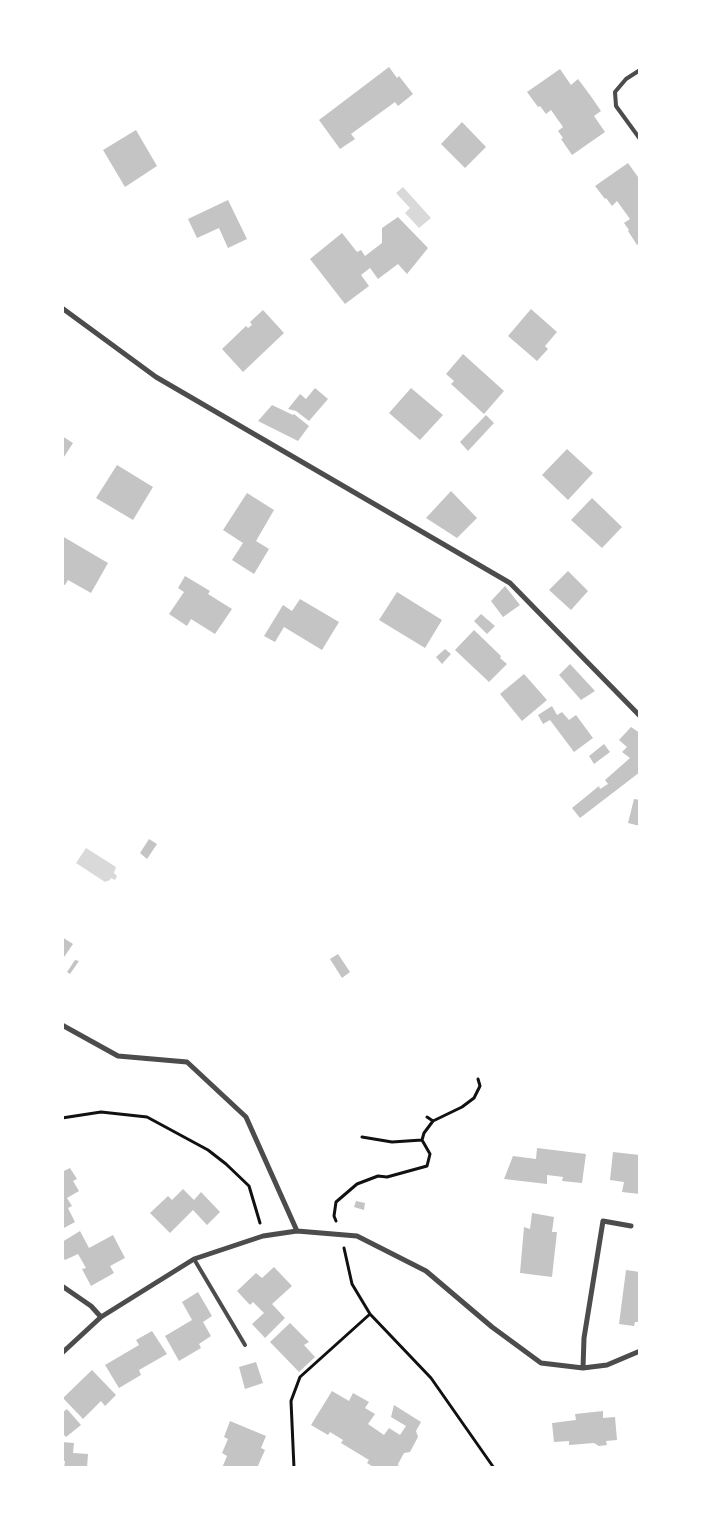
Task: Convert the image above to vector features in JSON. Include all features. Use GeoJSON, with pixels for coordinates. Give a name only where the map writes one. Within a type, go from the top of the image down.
{"type":"FeatureCollection","features":[{"type":"Feature","properties":{"kind":"street"},"geometry":{"type":"LineString","coordinates":[[62,308],[156,377],[510,583],[640,716]]}},
{"type":"Feature","properties":{"kind":"street"},"geometry":{"type":"LineString","coordinates":[[62,1025],[118,1056],[187,1062],[246,1117],[297,1231]]}},
{"type":"Feature","properties":{"kind":"street"},"geometry":{"type":"LineString","coordinates":[[583,1368],[584,1338],[603,1221],[631,1226]]}},
{"type":"Feature","properties":{"kind":"street"},"geometry":{"type":"LineString","coordinates":[[62,1353],[101,1317],[194,1259],[263,1236],[297,1231],[357,1236],[426,1271],[492,1327],[541,1363],[583,1368],[607,1365],[640,1351]]}},
{"type":"Feature","properties":{"kind":"street"},"geometry":{"type":"LineString","coordinates":[[62,1286],[91,1306],[101,1317]]}},
{"type":"Feature","properties":{"kind":"lane"},"geometry":{"type":"LineString","coordinates":[[640,70],[626,80],[615,92],[616,106],[640,139]]}},
{"type":"Feature","properties":{"kind":"lane"},"geometry":{"type":"LineString","coordinates":[[194,1259],[245,1345]]}},
{"type":"Feature","properties":{"kind":"path"},"geometry":{"type":"LineString","coordinates":[[478,1079],[480,1086],[474,1098],[433,1121],[424,1133],[422,1140],[430,1154],[427,1166],[387,1177],[378,1176],[364,1181],[352,1188],[336,1202],[334,1216],[352,1284],[370,1314],[431,1378],[494,1468]]}},
{"type":"Feature","properties":{"kind":"path"},"geometry":{"type":"LineString","coordinates":[[62,1118],[101,1112],[147,1117],[208,1150],[249,1186],[263,1236]]}},
{"type":"Feature","properties":{"kind":"path"},"geometry":{"type":"LineString","coordinates":[[427,1117],[433,1121]]}},
{"type":"Feature","properties":{"kind":"path"},"geometry":{"type":"LineString","coordinates":[[362,1137],[392,1142],[422,1140]]}},
{"type":"Feature","properties":{"kind":"path"},"geometry":{"type":"LineString","coordinates":[[294,1468],[292,1400],[300,1377],[370,1314]]}},
{"type":"Feature","properties":{"kind":"shaded area"},"geometry":{"type":"Polygon","coordinates":[[[403,187],[431,218],[419,228],[405,213],[410,208],[396,193],[403,187]]]}},
{"type":"Feature","properties":{"kind":"shaded area"},"geometry":{"type":"Polygon","coordinates":[[[86,848],[116,867],[114,873],[117,876],[115,880],[111,878],[105,882],[76,863],[86,848]]]}},
{"type":"Feature","properties":{"kind":"building"},"geometry":{"type":"Polygon","coordinates":[[[389,67],[413,94],[398,106],[395,102],[351,134],[355,139],[340,149],[319,120],[389,67]]]}},
{"type":"Feature","properties":{"kind":"building"},"geometry":{"type":"Polygon","coordinates":[[[560,69],[571,85],[578,79],[590,95],[601,111],[594,116],[605,132],[572,155],[558,131],[563,127],[551,110],[546,114],[527,92],[560,69]]]}},
{"type":"Feature","properties":{"kind":"building"},"geometry":{"type":"Polygon","coordinates":[[[462,122],[486,147],[465,168],[441,144],[462,122]]]}},
{"type":"Feature","properties":{"kind":"building"},"geometry":{"type":"Polygon","coordinates":[[[136,130],[157,166],[125,187],[103,150],[136,130]]]}},
{"type":"Feature","properties":{"kind":"building"},"geometry":{"type":"Polygon","coordinates":[[[628,163],[638,177],[640,175],[640,243],[637,245],[624,223],[630,219],[617,201],[612,206],[595,186],[628,163]]]}},
{"type":"Feature","properties":{"kind":"building"},"geometry":{"type":"Polygon","coordinates":[[[228,200],[247,239],[228,248],[219,228],[197,238],[188,219],[228,200]]]}},
{"type":"Feature","properties":{"kind":"building"},"geometry":{"type":"Polygon","coordinates":[[[398,217],[428,248],[407,274],[398,264],[378,279],[370,268],[361,275],[369,286],[345,304],[310,259],[342,233],[357,252],[361,250],[365,256],[382,243],[382,228],[398,217]]]}},
{"type":"Feature","properties":{"kind":"building"},"geometry":{"type":"Polygon","coordinates":[[[531,309],[557,332],[545,346],[548,349],[537,361],[508,336],[531,309]]]}},
{"type":"Feature","properties":{"kind":"building"},"geometry":{"type":"Polygon","coordinates":[[[263,310],[284,333],[243,372],[222,349],[246,326],[248,328],[252,325],[250,322],[263,310]]]}},
{"type":"Feature","properties":{"kind":"building"},"geometry":{"type":"Polygon","coordinates":[[[463,354],[504,391],[484,414],[451,384],[454,381],[446,374],[463,354]]]}},
{"type":"Feature","properties":{"kind":"building"},"geometry":{"type":"Polygon","coordinates":[[[315,388],[328,399],[309,421],[296,411],[288,409],[300,394],[306,399],[315,388]]]}},
{"type":"Feature","properties":{"kind":"building"},"geometry":{"type":"Polygon","coordinates":[[[411,388],[443,415],[420,440],[389,413],[411,388]]]}},
{"type":"Feature","properties":{"kind":"building"},"geometry":{"type":"Polygon","coordinates":[[[272,405],[294,414],[309,426],[298,441],[258,421],[272,405]]]}},
{"type":"Feature","properties":{"kind":"building"},"geometry":{"type":"Polygon","coordinates":[[[486,415],[494,423],[468,451],[460,442],[486,415]]]}},
{"type":"Feature","properties":{"kind":"building"},"geometry":{"type":"Polygon","coordinates":[[[62,436],[73,443],[62,460],[62,436]]]}},
{"type":"Feature","properties":{"kind":"building"},"geometry":{"type":"Polygon","coordinates":[[[567,449],[593,473],[568,500],[542,475],[567,449]]]}},
{"type":"Feature","properties":{"kind":"building"},"geometry":{"type":"Polygon","coordinates":[[[117,465],[153,487],[133,520],[96,498],[117,465]]]}},
{"type":"Feature","properties":{"kind":"building"},"geometry":{"type":"Polygon","coordinates":[[[451,491],[477,518],[457,538],[426,518],[451,491]]]}},
{"type":"Feature","properties":{"kind":"building"},"geometry":{"type":"Polygon","coordinates":[[[247,493],[274,510],[256,541],[269,549],[254,574],[232,560],[243,543],[223,530],[247,493]]]}},
{"type":"Feature","properties":{"kind":"building"},"geometry":{"type":"Polygon","coordinates":[[[592,498],[622,527],[602,548],[571,520],[592,498]]]}},
{"type":"Feature","properties":{"kind":"building"},"geometry":{"type":"Polygon","coordinates":[[[62,536],[108,563],[91,593],[68,580],[65,585],[62,584],[62,536]]]}},
{"type":"Feature","properties":{"kind":"building"},"geometry":{"type":"Polygon","coordinates":[[[568,571],[588,591],[571,610],[549,590],[568,571]]]}},
{"type":"Feature","properties":{"kind":"building"},"geometry":{"type":"Polygon","coordinates":[[[185,576],[210,591],[208,594],[232,609],[215,634],[191,619],[187,626],[169,614],[184,592],[178,588],[185,576]]]}},
{"type":"Feature","properties":{"kind":"building"},"geometry":{"type":"Polygon","coordinates":[[[505,586],[520,605],[503,617],[491,601],[505,586]]]}},
{"type":"Feature","properties":{"kind":"building"},"geometry":{"type":"Polygon","coordinates":[[[397,592],[442,620],[425,648],[379,620],[397,592]]]}},
{"type":"Feature","properties":{"kind":"building"},"geometry":{"type":"Polygon","coordinates":[[[300,599],[339,622],[322,650],[284,627],[275,642],[264,636],[283,605],[292,611],[300,599]]]}},
{"type":"Feature","properties":{"kind":"building"},"geometry":{"type":"Polygon","coordinates":[[[481,614],[495,626],[487,634],[474,621],[481,614]]]}},
{"type":"Feature","properties":{"kind":"building"},"geometry":{"type":"Polygon","coordinates":[[[474,630],[507,664],[489,682],[455,650],[474,630]]]}},
{"type":"Feature","properties":{"kind":"building"},"geometry":{"type":"Polygon","coordinates":[[[445,649],[451,654],[442,664],[436,657],[445,649]]]}},
{"type":"Feature","properties":{"kind":"building"},"geometry":{"type":"Polygon","coordinates":[[[570,664],[595,691],[581,700],[559,675],[570,664]]]}},
{"type":"Feature","properties":{"kind":"building"},"geometry":{"type":"Polygon","coordinates":[[[524,674],[547,700],[522,721],[500,694],[524,674]]]}},
{"type":"Feature","properties":{"kind":"building"},"geometry":{"type":"Polygon","coordinates":[[[552,706],[557,715],[562,712],[569,720],[576,715],[593,738],[574,752],[550,720],[543,724],[538,715],[552,706]]]}},
{"type":"Feature","properties":{"kind":"building"},"geometry":{"type":"Polygon","coordinates":[[[631,727],[640,733],[640,772],[580,818],[572,808],[599,786],[600,789],[608,784],[605,780],[630,758],[622,752],[627,747],[619,740],[631,727]]]}},
{"type":"Feature","properties":{"kind":"building"},"geometry":{"type":"Polygon","coordinates":[[[604,744],[610,752],[594,764],[589,756],[604,744]]]}},
{"type":"Feature","properties":{"kind":"building"},"geometry":{"type":"Polygon","coordinates":[[[634,799],[640,800],[640,826],[628,823],[634,799]]]}},
{"type":"Feature","properties":{"kind":"building"},"geometry":{"type":"Polygon","coordinates":[[[149,839],[157,844],[147,859],[140,853],[149,839]]]}},
{"type":"Feature","properties":{"kind":"building"},"geometry":{"type":"Polygon","coordinates":[[[62,937],[73,944],[62,960],[62,937]]]}},
{"type":"Feature","properties":{"kind":"building"},"geometry":{"type":"Polygon","coordinates":[[[338,954],[350,972],[342,978],[330,959],[338,954]]]}},
{"type":"Feature","properties":{"kind":"building"},"geometry":{"type":"Polygon","coordinates":[[[75,960],[79,961],[70,974],[67,972],[75,960]]]}},
{"type":"Feature","properties":{"kind":"building"},"geometry":{"type":"Polygon","coordinates":[[[537,1148],[586,1154],[582,1183],[562,1181],[563,1177],[547,1175],[547,1184],[504,1179],[513,1156],[536,1159],[537,1148]]]}},
{"type":"Feature","properties":{"kind":"building"},"geometry":{"type":"Polygon","coordinates":[[[613,1152],[640,1155],[638,1164],[640,1164],[640,1194],[622,1192],[624,1182],[610,1180],[613,1152]]]}},
{"type":"Feature","properties":{"kind":"building"},"geometry":{"type":"Polygon","coordinates":[[[70,1168],[77,1179],[73,1181],[79,1191],[67,1198],[72,1206],[68,1208],[75,1222],[62,1229],[62,1172],[70,1168]]]}},
{"type":"Feature","properties":{"kind":"building"},"geometry":{"type":"Polygon","coordinates":[[[183,1189],[194,1200],[201,1192],[220,1212],[207,1225],[193,1210],[170,1233],[150,1213],[168,1196],[172,1200],[183,1189]]]}},
{"type":"Feature","properties":{"kind":"building"},"geometry":{"type":"Polygon","coordinates":[[[356,1201],[365,1203],[364,1210],[354,1207],[356,1201]]]}},
{"type":"Feature","properties":{"kind":"building"},"geometry":{"type":"Polygon","coordinates":[[[532,1213],[554,1217],[552,1232],[557,1232],[552,1277],[520,1273],[524,1227],[530,1229],[532,1213]]]}},
{"type":"Feature","properties":{"kind":"building"},"geometry":{"type":"Polygon","coordinates":[[[80,1231],[89,1248],[113,1235],[125,1258],[110,1266],[114,1273],[91,1286],[82,1269],[86,1268],[78,1254],[65,1260],[62,1257],[62,1242],[80,1231]]]}},
{"type":"Feature","properties":{"kind":"building"},"geometry":{"type":"Polygon","coordinates":[[[274,1267],[292,1286],[272,1304],[285,1318],[265,1338],[252,1324],[264,1313],[253,1302],[250,1305],[237,1291],[256,1273],[262,1278],[274,1267]]]}},
{"type":"Feature","properties":{"kind":"building"},"geometry":{"type":"Polygon","coordinates":[[[626,1270],[640,1272],[640,1322],[635,1322],[634,1326],[619,1324],[626,1270]]]}},
{"type":"Feature","properties":{"kind":"building"},"geometry":{"type":"Polygon","coordinates":[[[198,1292],[212,1316],[203,1322],[211,1336],[199,1344],[201,1348],[179,1361],[165,1336],[192,1320],[182,1302],[198,1292]]]}},
{"type":"Feature","properties":{"kind":"building"},"geometry":{"type":"Polygon","coordinates":[[[290,1323],[309,1342],[304,1345],[315,1357],[299,1372],[270,1342],[290,1323]]]}},
{"type":"Feature","properties":{"kind":"building"},"geometry":{"type":"Polygon","coordinates":[[[152,1331],[167,1354],[139,1370],[141,1375],[119,1388],[105,1365],[139,1345],[136,1340],[152,1331]]]}},
{"type":"Feature","properties":{"kind":"building"},"geometry":{"type":"Polygon","coordinates":[[[256,1362],[263,1383],[245,1389],[239,1367],[256,1362]]]}},
{"type":"Feature","properties":{"kind":"building"},"geometry":{"type":"Polygon","coordinates":[[[92,1370],[116,1395],[105,1406],[101,1401],[83,1419],[63,1398],[92,1370]]]}},
{"type":"Feature","properties":{"kind":"building"},"geometry":{"type":"Polygon","coordinates":[[[332,1391],[349,1401],[353,1393],[369,1402],[365,1408],[375,1414],[368,1424],[384,1435],[389,1428],[400,1435],[406,1426],[391,1417],[394,1405],[421,1422],[416,1431],[418,1437],[410,1452],[404,1453],[398,1464],[399,1468],[375,1468],[367,1463],[369,1460],[341,1443],[343,1440],[330,1432],[328,1435],[311,1425],[332,1391]]]}},
{"type":"Feature","properties":{"kind":"building"},"geometry":{"type":"Polygon","coordinates":[[[67,1409],[81,1425],[66,1437],[62,1433],[62,1413],[67,1409]]]}},
{"type":"Feature","properties":{"kind":"building"},"geometry":{"type":"Polygon","coordinates":[[[603,1411],[603,1418],[615,1417],[617,1440],[606,1441],[607,1445],[599,1446],[594,1443],[569,1445],[569,1441],[554,1442],[552,1423],[576,1420],[575,1414],[603,1411]]]}},
{"type":"Feature","properties":{"kind":"building"},"geometry":{"type":"Polygon","coordinates":[[[230,1421],[266,1436],[261,1448],[265,1450],[257,1468],[222,1468],[227,1456],[222,1453],[228,1439],[224,1437],[230,1421]]]}},
{"type":"Feature","properties":{"kind":"building"},"geometry":{"type":"Polygon","coordinates":[[[62,1442],[74,1443],[73,1453],[88,1454],[87,1468],[64,1468],[65,1461],[62,1461],[62,1442]]]}}]}
